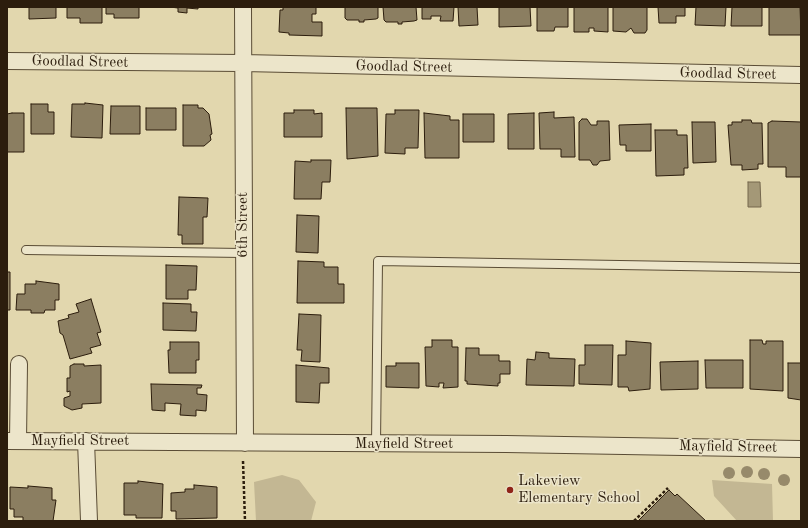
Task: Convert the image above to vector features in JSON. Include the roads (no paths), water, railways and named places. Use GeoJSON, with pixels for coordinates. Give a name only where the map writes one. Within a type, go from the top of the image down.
{"type":"FeatureCollection","features":[{"type":"Feature","properties":{"kind":"street","name":"6th Street"},"geometry":{"type":"LineString","coordinates":[[243,7],[245,444]]}},
{"type":"Feature","properties":{"kind":"street","name":"Goodlad Street"},"geometry":{"type":"LineString","coordinates":[[7,61],[801,75]]}},
{"type":"Feature","properties":{"kind":"street"},"geometry":{"type":"LineString","coordinates":[[13,441],[19,364]]}},
{"type":"Feature","properties":{"kind":"street","name":"Mayfield Street"},"geometry":{"type":"LineString","coordinates":[[13,441],[801,449]]}},
{"type":"Feature","properties":{"kind":"street"},"geometry":{"type":"LineString","coordinates":[[86,441],[89,521]]}},
{"type":"Feature","properties":{"kind":"lane"},"geometry":{"type":"LineString","coordinates":[[26,250],[243,253]]}},
{"type":"Feature","properties":{"kind":"lane"},"geometry":{"type":"LineString","coordinates":[[376,444],[378,261],[801,268]]}},
{"type":"Feature","properties":{"kind":"place","name":"Lakeview Elementary School"},"geometry":{"type":"Point","coordinates":[510,490]}}]}
